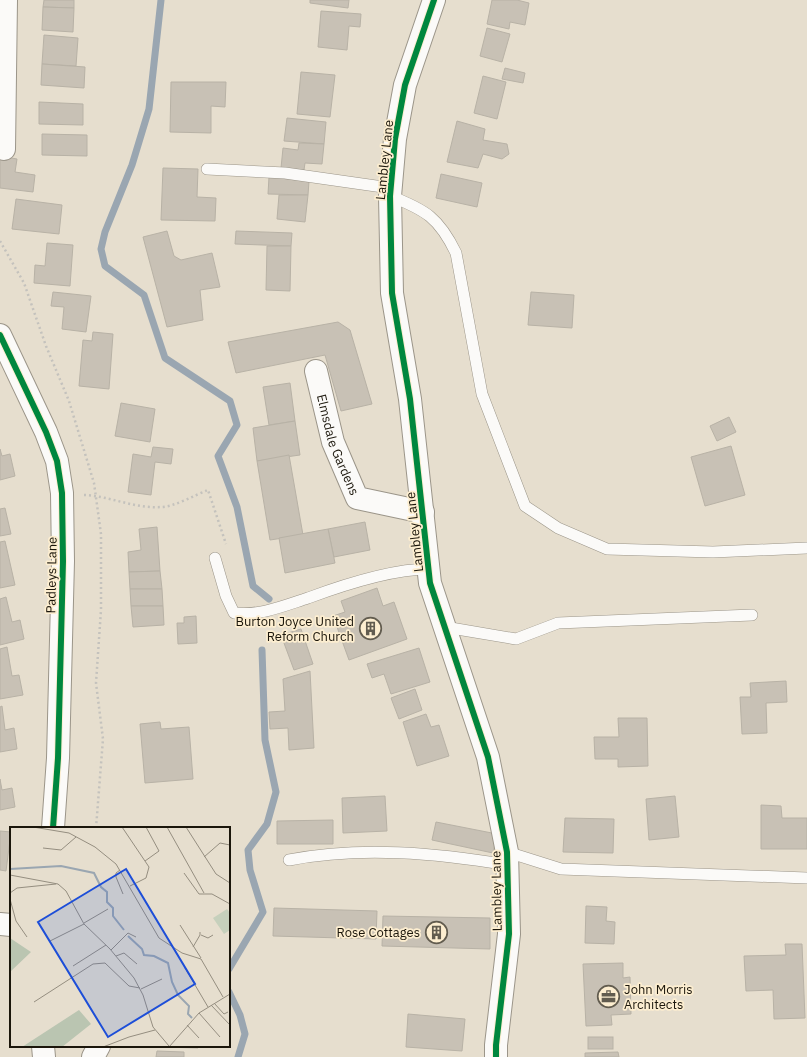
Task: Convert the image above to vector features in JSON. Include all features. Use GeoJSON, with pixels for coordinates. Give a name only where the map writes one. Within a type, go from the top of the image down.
{"type":"FeatureCollection","features":[{"type":"Feature","properties":{"kind":"street"},"geometry":{"type":"LineString","coordinates":[[4,149],[6,0]]}},
{"type":"Feature","properties":{"kind":"street","name":"Lambley Lane"},"geometry":{"type":"LineString","coordinates":[[434,0],[405,85],[395,138],[390,192],[392,293],[410,399],[430,583],[488,757],[508,859],[509,934],[496,1045],[496,1057]]}},
{"type":"Feature","properties":{"kind":"street","name":"Padleys Lane"},"geometry":{"type":"LineString","coordinates":[[0,335],[46,432],[57,461],[62,493],[63,562],[58,758],[53,827]]}},
{"type":"Feature","properties":{"kind":"street","name":"Elmsdale Gardens"},"geometry":{"type":"LineString","coordinates":[[316,371],[333,442],[357,498],[423,512]]}},
{"type":"Feature","properties":{"kind":"street"},"geometry":{"type":"LineString","coordinates":[[0,924],[10,925]]}},
{"type":"Feature","properties":{"kind":"street"},"geometry":{"type":"LineString","coordinates":[[93,1057],[98,1047]]}},
{"type":"Feature","properties":{"kind":"lane"},"geometry":{"type":"LineString","coordinates":[[207,169],[286,173],[390,192],[433,217],[447,234],[456,254],[482,394],[525,506],[558,528],[607,549],[713,552],[807,548]]}},
{"type":"Feature","properties":{"kind":"lane","name":"Lambley Lane"},"geometry":{"type":"LineString","coordinates":[[214,558],[226,596],[234,613],[247,614],[277,609],[309,597],[384,575],[429,570]]}},
{"type":"Feature","properties":{"kind":"lane"},"geometry":{"type":"LineString","coordinates":[[445,627],[516,638],[558,623],[752,615]]}},
{"type":"Feature","properties":{"kind":"lane"},"geometry":{"type":"LineString","coordinates":[[289,860],[317,855],[395,852],[468,858],[508,859],[561,869],[807,878]]}},
{"type":"Feature","properties":{"kind":"path"},"geometry":{"type":"LineString","coordinates":[[62,493],[96,495],[148,507],[163,508],[208,490]]}},
{"type":"Feature","properties":{"kind":"building"},"geometry":{"type":"Polygon","coordinates":[[[44,0],[74,0],[74,8],[43,7],[44,0]]]}},
{"type":"Feature","properties":{"kind":"building"},"geometry":{"type":"Polygon","coordinates":[[[310,0],[349,0],[348,8],[310,3],[310,0]]]}},
{"type":"Feature","properties":{"kind":"building"},"geometry":{"type":"Polygon","coordinates":[[[492,0],[517,0],[529,3],[525,25],[510,22],[509,29],[487,24],[492,0]]]}},
{"type":"Feature","properties":{"kind":"building"},"geometry":{"type":"Polygon","coordinates":[[[43,7],[74,8],[73,32],[42,30],[43,7]]]}},
{"type":"Feature","properties":{"kind":"building"},"geometry":{"type":"Polygon","coordinates":[[[321,11],[361,14],[360,27],[349,26],[347,50],[318,47],[321,11]]]}},
{"type":"Feature","properties":{"kind":"building"},"geometry":{"type":"Polygon","coordinates":[[[487,28],[510,34],[502,62],[480,56],[487,28]]]}},
{"type":"Feature","properties":{"kind":"building"},"geometry":{"type":"Polygon","coordinates":[[[44,35],[78,38],[76,66],[42,64],[44,35]]]}},
{"type":"Feature","properties":{"kind":"building"},"geometry":{"type":"Polygon","coordinates":[[[42,64],[85,67],[84,88],[41,85],[42,64]]]}},
{"type":"Feature","properties":{"kind":"building"},"geometry":{"type":"Polygon","coordinates":[[[505,68],[525,73],[523,83],[502,79],[505,68]]]}},
{"type":"Feature","properties":{"kind":"building"},"geometry":{"type":"Polygon","coordinates":[[[301,72],[335,75],[330,117],[297,114],[301,72]]]}},
{"type":"Feature","properties":{"kind":"building"},"geometry":{"type":"Polygon","coordinates":[[[483,76],[506,82],[497,119],[474,113],[483,76]]]}},
{"type":"Feature","properties":{"kind":"building"},"geometry":{"type":"Polygon","coordinates":[[[171,82],[226,82],[225,107],[211,106],[211,133],[170,132],[171,82]]]}},
{"type":"Feature","properties":{"kind":"building"},"geometry":{"type":"Polygon","coordinates":[[[39,102],[83,104],[83,125],[39,124],[39,102]]]}},
{"type":"Feature","properties":{"kind":"building"},"geometry":{"type":"Polygon","coordinates":[[[287,118],[326,122],[324,144],[284,141],[287,118]]]}},
{"type":"Feature","properties":{"kind":"building"},"geometry":{"type":"Polygon","coordinates":[[[457,121],[485,129],[483,140],[507,144],[509,154],[502,159],[483,154],[478,168],[447,162],[457,121]]]}},
{"type":"Feature","properties":{"kind":"building"},"geometry":{"type":"Polygon","coordinates":[[[42,134],[87,135],[87,156],[42,155],[42,134]]]}},
{"type":"Feature","properties":{"kind":"building"},"geometry":{"type":"Polygon","coordinates":[[[299,143],[324,144],[322,164],[305,163],[304,170],[281,168],[283,148],[298,150],[299,143]]]}},
{"type":"Feature","properties":{"kind":"building"},"geometry":{"type":"Polygon","coordinates":[[[0,156],[17,159],[15,172],[35,175],[33,192],[0,188],[0,156]]]}},
{"type":"Feature","properties":{"kind":"building"},"geometry":{"type":"Polygon","coordinates":[[[163,168],[198,169],[197,197],[216,198],[215,221],[161,220],[163,168]]]}},
{"type":"Feature","properties":{"kind":"building"},"geometry":{"type":"Polygon","coordinates":[[[441,174],[482,183],[477,207],[436,198],[441,174]]]}},
{"type":"Feature","properties":{"kind":"building"},"geometry":{"type":"Polygon","coordinates":[[[269,177],[309,181],[308,195],[268,194],[269,177]]]}},
{"type":"Feature","properties":{"kind":"building"},"geometry":{"type":"Polygon","coordinates":[[[279,195],[308,195],[305,222],[277,219],[279,195]]]}},
{"type":"Feature","properties":{"kind":"building"},"geometry":{"type":"Polygon","coordinates":[[[16,199],[62,205],[59,234],[12,229],[16,199]]]}},
{"type":"Feature","properties":{"kind":"building"},"geometry":{"type":"Polygon","coordinates":[[[167,231],[174,256],[181,260],[212,253],[220,287],[200,290],[203,320],[167,327],[143,237],[167,231]]]}},
{"type":"Feature","properties":{"kind":"building"},"geometry":{"type":"Polygon","coordinates":[[[236,231],[292,233],[291,246],[235,244],[236,231]]]}},
{"type":"Feature","properties":{"kind":"building"},"geometry":{"type":"Polygon","coordinates":[[[47,243],[73,245],[70,286],[34,283],[35,265],[45,266],[47,243]]]}},
{"type":"Feature","properties":{"kind":"building"},"geometry":{"type":"Polygon","coordinates":[[[267,246],[291,246],[290,291],[266,290],[267,246]]]}},
{"type":"Feature","properties":{"kind":"building"},"geometry":{"type":"Polygon","coordinates":[[[53,292],[91,296],[86,332],[62,329],[64,307],[51,306],[53,292]]]}},
{"type":"Feature","properties":{"kind":"building"},"geometry":{"type":"Polygon","coordinates":[[[531,292],[574,295],[572,328],[528,325],[531,292]]]}},
{"type":"Feature","properties":{"kind":"building"},"geometry":{"type":"Polygon","coordinates":[[[338,322],[350,330],[372,404],[341,411],[325,355],[236,373],[228,342],[338,322]]]}},
{"type":"Feature","properties":{"kind":"building"},"geometry":{"type":"Polygon","coordinates":[[[93,332],[113,334],[109,389],[79,386],[83,340],[92,341],[93,332]]]}},
{"type":"Feature","properties":{"kind":"building"},"geometry":{"type":"Polygon","coordinates":[[[290,383],[295,421],[269,425],[263,387],[290,383]]]}},
{"type":"Feature","properties":{"kind":"building"},"geometry":{"type":"Polygon","coordinates":[[[121,403],[155,409],[150,442],[115,436],[121,403]]]}},
{"type":"Feature","properties":{"kind":"building"},"geometry":{"type":"Polygon","coordinates":[[[729,417],[736,432],[717,441],[710,426],[729,417]]]}},
{"type":"Feature","properties":{"kind":"building"},"geometry":{"type":"Polygon","coordinates":[[[295,421],[300,455],[257,461],[253,428],[295,421]]]}},
{"type":"Feature","properties":{"kind":"building"},"geometry":{"type":"Polygon","coordinates":[[[731,446],[745,495],[705,506],[691,457],[731,446]]]}},
{"type":"Feature","properties":{"kind":"building"},"geometry":{"type":"Polygon","coordinates":[[[153,447],[173,449],[171,464],[155,462],[151,495],[128,492],[133,454],[151,457],[153,447]]]}},
{"type":"Feature","properties":{"kind":"building"},"geometry":{"type":"Polygon","coordinates":[[[0,449],[2,456],[10,454],[15,476],[0,480],[0,449]]]}},
{"type":"Feature","properties":{"kind":"building"},"geometry":{"type":"Polygon","coordinates":[[[289,455],[303,535],[270,540],[257,461],[289,455]]]}},
{"type":"Feature","properties":{"kind":"building"},"geometry":{"type":"Polygon","coordinates":[[[5,508],[11,534],[0,536],[0,509],[5,508]]]}},
{"type":"Feature","properties":{"kind":"building"},"geometry":{"type":"Polygon","coordinates":[[[365,522],[370,550],[334,557],[328,529],[365,522]]]}},
{"type":"Feature","properties":{"kind":"building"},"geometry":{"type":"Polygon","coordinates":[[[157,527],[160,571],[129,572],[128,552],[141,550],[139,529],[157,527]]]}},
{"type":"Feature","properties":{"kind":"building"},"geometry":{"type":"Polygon","coordinates":[[[328,529],[335,563],[285,573],[279,538],[328,529]]]}},
{"type":"Feature","properties":{"kind":"building"},"geometry":{"type":"Polygon","coordinates":[[[5,541],[15,585],[0,588],[0,542],[5,541]]]}},
{"type":"Feature","properties":{"kind":"building"},"geometry":{"type":"Polygon","coordinates":[[[160,571],[162,589],[130,589],[129,572],[160,571]]]}},
{"type":"Feature","properties":{"kind":"building","name":"Burton Joyce United Reform Church"},"geometry":{"type":"Polygon","coordinates":[[[377,588],[383,606],[394,602],[407,639],[349,660],[333,616],[345,612],[341,601],[377,588]]]}},
{"type":"Feature","properties":{"kind":"building"},"geometry":{"type":"Polygon","coordinates":[[[130,589],[162,589],[163,606],[131,606],[130,589]]]}},
{"type":"Feature","properties":{"kind":"building"},"geometry":{"type":"Polygon","coordinates":[[[6,597],[12,622],[20,620],[24,639],[0,645],[0,599],[6,597]]]}},
{"type":"Feature","properties":{"kind":"building"},"geometry":{"type":"Polygon","coordinates":[[[131,606],[163,606],[164,625],[133,627],[131,606]]]}},
{"type":"Feature","properties":{"kind":"building"},"geometry":{"type":"Polygon","coordinates":[[[196,616],[197,643],[178,644],[177,623],[184,623],[184,617],[196,616]]]}},
{"type":"Feature","properties":{"kind":"building"},"geometry":{"type":"Polygon","coordinates":[[[301,629],[313,664],[294,670],[281,635],[301,629]]]}},
{"type":"Feature","properties":{"kind":"building"},"geometry":{"type":"Polygon","coordinates":[[[7,647],[12,676],[19,675],[23,695],[0,699],[0,649],[7,647]]]}},
{"type":"Feature","properties":{"kind":"building"},"geometry":{"type":"Polygon","coordinates":[[[419,648],[430,682],[391,694],[384,674],[372,678],[367,664],[419,648]]]}},
{"type":"Feature","properties":{"kind":"building"},"geometry":{"type":"Polygon","coordinates":[[[310,671],[314,748],[289,750],[288,728],[270,729],[269,712],[285,711],[283,679],[310,671]]]}},
{"type":"Feature","properties":{"kind":"building"},"geometry":{"type":"Polygon","coordinates":[[[786,681],[787,702],[766,703],[767,733],[742,734],[740,697],[751,697],[750,683],[786,681]]]}},
{"type":"Feature","properties":{"kind":"building"},"geometry":{"type":"Polygon","coordinates":[[[415,689],[422,710],[399,719],[391,698],[415,689]]]}},
{"type":"Feature","properties":{"kind":"building"},"geometry":{"type":"Polygon","coordinates":[[[2,706],[5,730],[14,728],[17,749],[0,752],[0,707],[2,706]]]}},
{"type":"Feature","properties":{"kind":"building"},"geometry":{"type":"Polygon","coordinates":[[[426,714],[431,727],[439,725],[449,756],[417,766],[403,722],[426,714]]]}},
{"type":"Feature","properties":{"kind":"building"},"geometry":{"type":"Polygon","coordinates":[[[618,718],[647,718],[648,766],[618,767],[618,759],[595,759],[594,737],[619,737],[618,718]]]}},
{"type":"Feature","properties":{"kind":"building"},"geometry":{"type":"Polygon","coordinates":[[[160,722],[161,729],[189,727],[193,779],[145,783],[140,724],[160,722]]]}},
{"type":"Feature","properties":{"kind":"building"},"geometry":{"type":"Polygon","coordinates":[[[0,779],[2,790],[12,788],[15,807],[0,810],[0,779]]]}},
{"type":"Feature","properties":{"kind":"building"},"geometry":{"type":"Polygon","coordinates":[[[385,796],[387,831],[343,833],[342,798],[385,796]]]}},
{"type":"Feature","properties":{"kind":"building"},"geometry":{"type":"Polygon","coordinates":[[[675,796],[679,837],[649,840],[646,799],[675,796]]]}},
{"type":"Feature","properties":{"kind":"building"},"geometry":{"type":"Polygon","coordinates":[[[761,805],[781,806],[782,818],[807,818],[807,849],[761,849],[761,805]]]}},
{"type":"Feature","properties":{"kind":"building"},"geometry":{"type":"Polygon","coordinates":[[[565,818],[614,819],[613,853],[563,852],[565,818]]]}},
{"type":"Feature","properties":{"kind":"building"},"geometry":{"type":"Polygon","coordinates":[[[333,820],[333,844],[277,844],[277,821],[333,820]]]}},
{"type":"Feature","properties":{"kind":"building"},"geometry":{"type":"Polygon","coordinates":[[[436,822],[497,834],[493,853],[432,840],[436,822]]]}},
{"type":"Feature","properties":{"kind":"building"},"geometry":{"type":"Polygon","coordinates":[[[0,831],[10,832],[6,871],[0,870],[0,831]]]}},
{"type":"Feature","properties":{"kind":"building"},"geometry":{"type":"Polygon","coordinates":[[[586,906],[607,907],[606,921],[615,922],[614,944],[585,943],[586,906]]]}},
{"type":"Feature","properties":{"kind":"building","name":"Rose Cottages"},"geometry":{"type":"Polygon","coordinates":[[[274,908],[377,911],[376,939],[273,936],[274,908]]]}},
{"type":"Feature","properties":{"kind":"building","name":"Rose Cottages"},"geometry":{"type":"Polygon","coordinates":[[[383,916],[490,918],[490,949],[382,946],[383,916]]]}},
{"type":"Feature","properties":{"kind":"building"},"geometry":{"type":"Polygon","coordinates":[[[785,944],[802,944],[805,1018],[774,1019],[773,990],[746,991],[744,956],[786,955],[785,944]]]}},
{"type":"Feature","properties":{"kind":"building","name":"John Morris Architects"},"geometry":{"type":"Polygon","coordinates":[[[623,963],[623,978],[630,977],[631,1014],[611,1015],[612,1025],[586,1026],[583,964],[623,963]]]}},
{"type":"Feature","properties":{"kind":"building"},"geometry":{"type":"Polygon","coordinates":[[[408,1014],[465,1019],[462,1051],[406,1047],[408,1014]]]}},
{"type":"Feature","properties":{"kind":"building"},"geometry":{"type":"Polygon","coordinates":[[[588,1037],[613,1037],[613,1049],[588,1049],[588,1037]]]}},
{"type":"Feature","properties":{"kind":"building"},"geometry":{"type":"Polygon","coordinates":[[[162,1047],[198,1047],[198,1048],[162,1047]]]}},
{"type":"Feature","properties":{"kind":"building"},"geometry":{"type":"Polygon","coordinates":[[[157,1051],[184,1052],[184,1057],[156,1057],[157,1051]]]}},
{"type":"Feature","properties":{"kind":"building"},"geometry":{"type":"Polygon","coordinates":[[[618,1052],[619,1057],[585,1057],[585,1053],[618,1052]]]}},
{"type":"Feature","properties":{"kind":"waterway"},"geometry":{"type":"LineString","coordinates":[[161,0],[149,109],[132,165],[105,232],[101,249],[105,266],[144,295],[165,358],[230,401],[237,425],[218,456],[237,507],[253,586],[269,599]]}},
{"type":"Feature","properties":{"kind":"waterway"},"geometry":{"type":"LineString","coordinates":[[230,967],[263,912],[250,870],[248,850],[267,824],[276,792],[265,740],[262,650]]}},
{"type":"Feature","properties":{"kind":"waterway"},"geometry":{"type":"LineString","coordinates":[[230,994],[240,1015],[245,1034],[238,1057]]}},
{"type":"Feature","properties":{"kind":"cycle path"},"geometry":{"type":"LineString","coordinates":[[434,0],[405,85],[395,139],[390,196],[392,293],[410,399],[430,583],[488,757],[507,852],[509,934],[496,1045],[496,1057]]}},
{"type":"Feature","properties":{"kind":"cycle path"},"geometry":{"type":"LineString","coordinates":[[0,335],[46,432],[57,461],[62,493],[63,561],[58,758],[53,827]]}},
{"type":"Feature","properties":{"kind":"place","name":"Burton Joyce United Reform Church"},"geometry":{"type":"Point","coordinates":[370,628]}},
{"type":"Feature","properties":{"kind":"place","name":"Rose Cottages"},"geometry":{"type":"Point","coordinates":[436,932]}},
{"type":"Feature","properties":{"kind":"place","name":"John Morris Architects"},"geometry":{"type":"Point","coordinates":[608,996]}}]}
